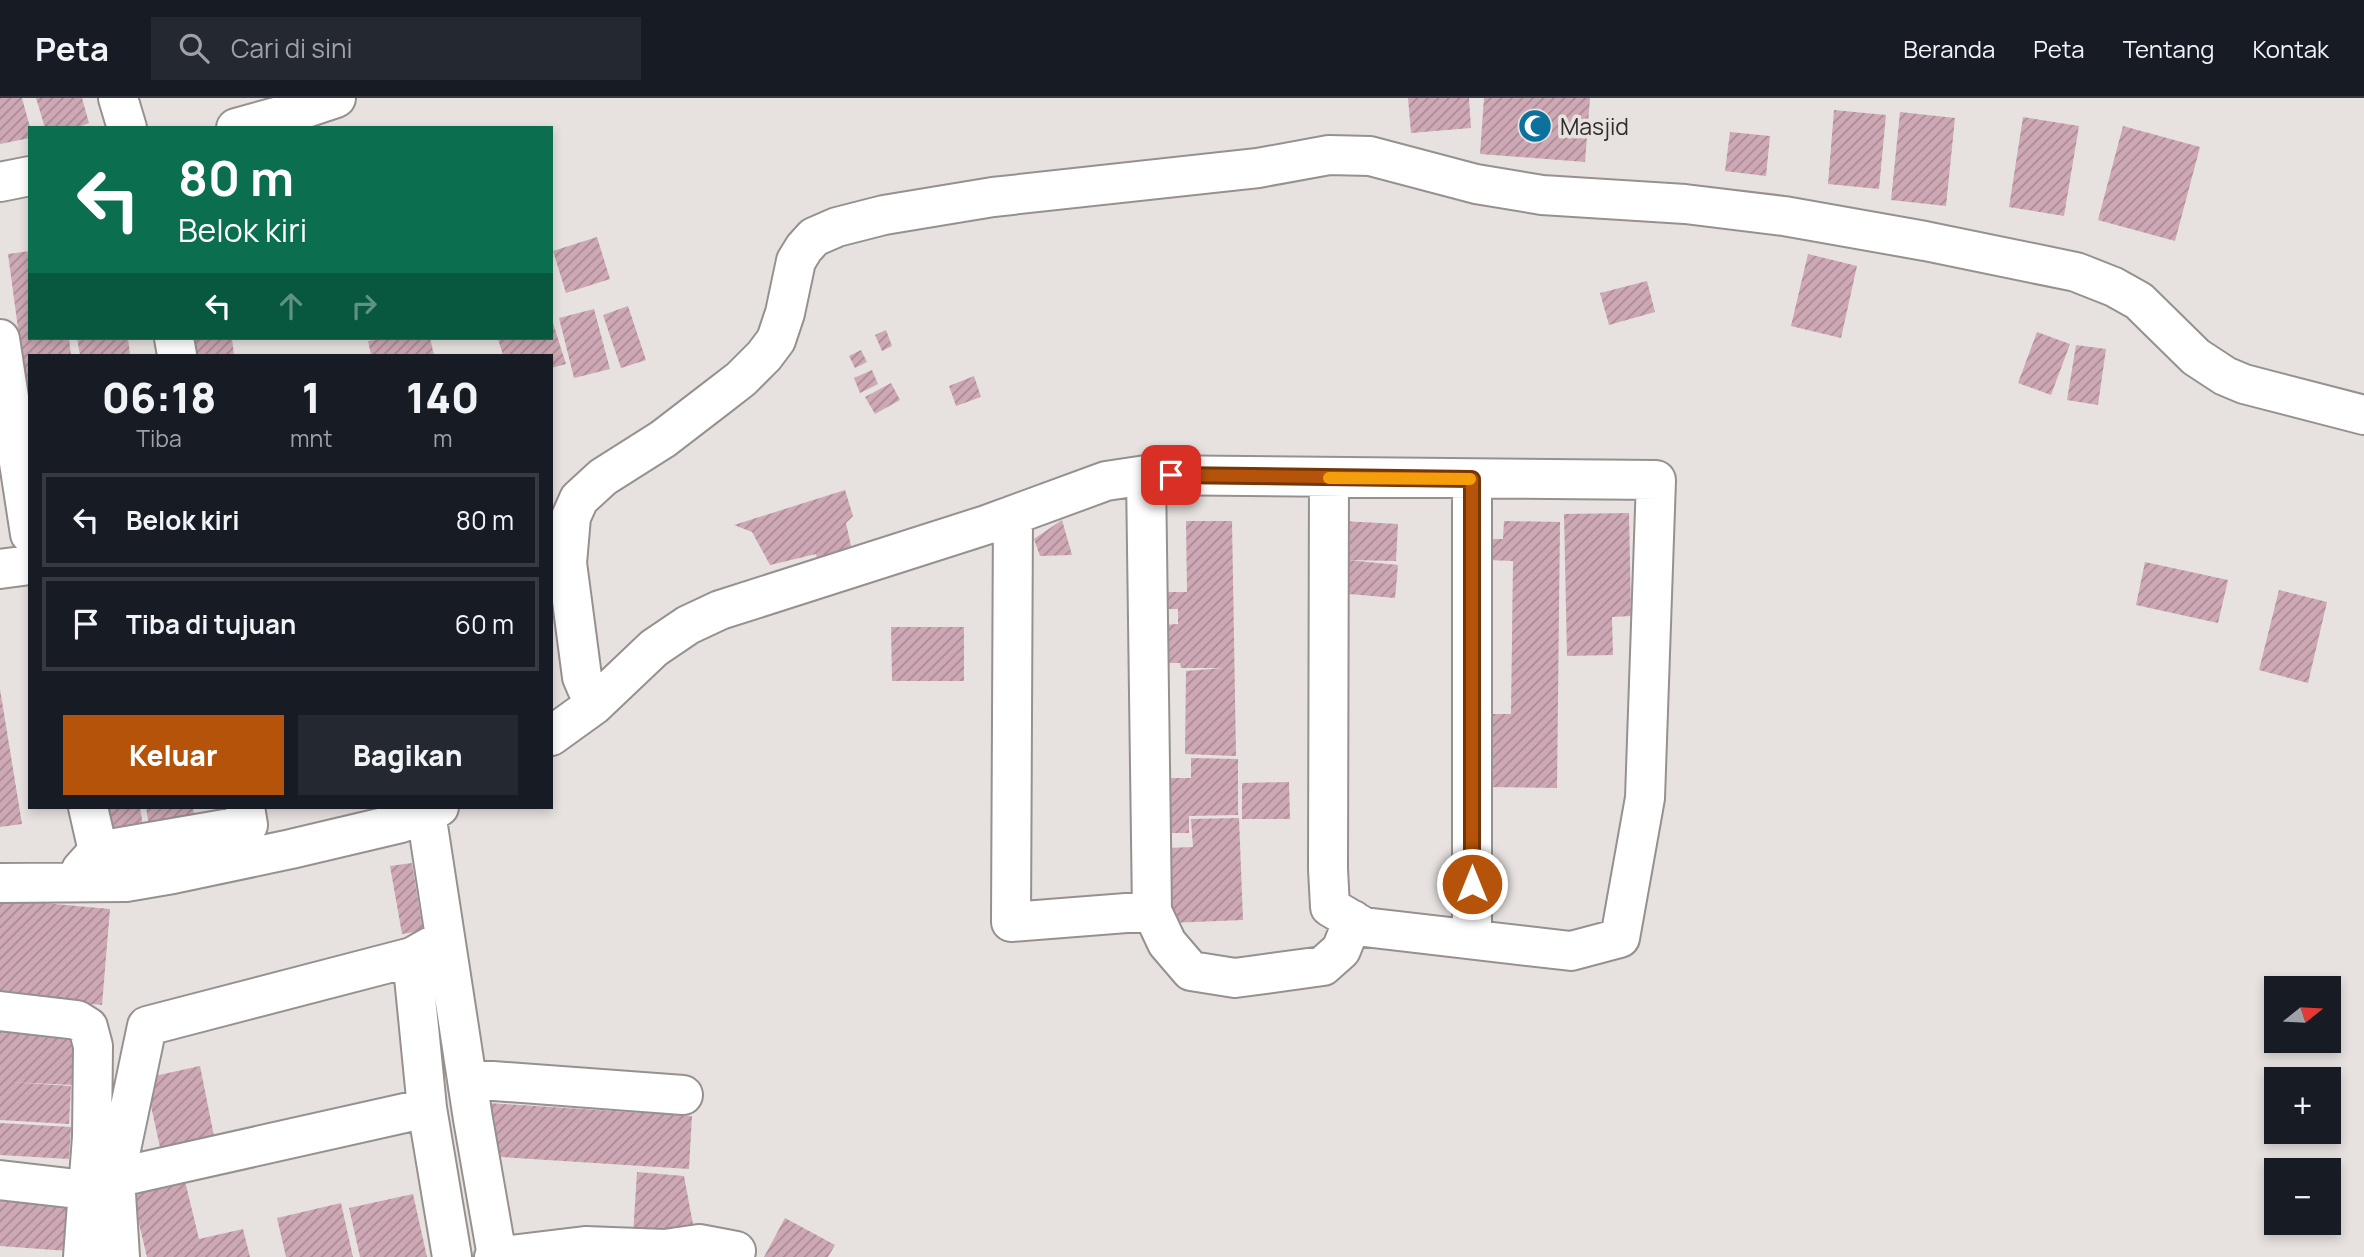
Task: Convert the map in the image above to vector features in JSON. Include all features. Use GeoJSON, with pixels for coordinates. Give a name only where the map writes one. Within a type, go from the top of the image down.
{"type":"FeatureCollection","features":[{"type":"Feature","properties":{"kind":"street"},"geometry":{"type":"LineString","coordinates":[[118,98],[126,126]]}},
{"type":"Feature","properties":{"kind":"street"},"geometry":{"type":"LineString","coordinates":[[241,126],[292,105],[335,98]]}},
{"type":"Feature","properties":{"kind":"street"},"geometry":{"type":"LineString","coordinates":[[594,705],[582,677],[567,563],[571,517],[579,499],[603,477],[663,439],[741,379],[764,356],[776,340],[796,261],[814,237],[837,226],[884,215],[993,197],[1258,168],[1329,155],[1370,156],[1476,184],[1542,195],[1685,204],[1784,216],[2076,272],[2114,287],[2139,301],[2196,357],[2225,376],[2244,384],[2364,415]]}},
{"type":"Feature","properties":{"kind":"street"},"geometry":{"type":"LineString","coordinates":[[0,181],[28,176]]}},
{"type":"Feature","properties":{"kind":"street"},"geometry":{"type":"LineString","coordinates":[[0,339],[28,521]]}},
{"type":"Feature","properties":{"kind":"street"},"geometry":{"type":"LineString","coordinates":[[553,736],[594,705],[654,648],[688,625],[720,610],[1013,515],[1106,481],[1146,475],[1657,480],[1645,798],[1619,938],[1572,951],[1364,927],[1330,907],[1329,478]]}},
{"type":"Feature","properties":{"kind":"street"},"geometry":{"type":"LineString","coordinates":[[1146,475],[1152,911],[1167,943],[1191,971],[1236,978],[1323,966],[1341,950],[1353,920]]}},
{"type":"Feature","properties":{"kind":"street"},"geometry":{"type":"LineString","coordinates":[[1472,479],[1472,938]]}},
{"type":"Feature","properties":{"kind":"street"},"geometry":{"type":"LineString","coordinates":[[1013,515],[1012,922],[1152,911]]}},
{"type":"Feature","properties":{"kind":"street"},"geometry":{"type":"LineString","coordinates":[[0,569],[28,565]]}},
{"type":"Feature","properties":{"kind":"street"},"geometry":{"type":"LineString","coordinates":[[88,809],[90,866]]}},
{"type":"Feature","properties":{"kind":"street"},"geometry":{"type":"LineString","coordinates":[[0,883],[90,866],[248,825],[245,809]]}},
{"type":"Feature","properties":{"kind":"street"},"geometry":{"type":"LineString","coordinates":[[90,866],[126,882],[219,865],[401,823],[432,810],[446,938],[496,1257],[585,1245],[666,1253],[699,1244],[736,1251],[733,1257]]}},
{"type":"Feature","properties":{"kind":"street"},"geometry":{"type":"LineString","coordinates":[[83,1257],[101,1184],[147,1026],[412,957],[446,938]]}},
{"type":"Feature","properties":{"kind":"street"},"geometry":{"type":"LineString","coordinates":[[412,957],[427,1108],[452,1257]]}},
{"type":"Feature","properties":{"kind":"street"},"geometry":{"type":"LineString","coordinates":[[0,1011],[77,1020],[88,1027],[93,1046],[92,1136],[120,1257]]}},
{"type":"Feature","properties":{"kind":"street"},"geometry":{"type":"LineString","coordinates":[[467,1079],[683,1095]]}},
{"type":"Feature","properties":{"kind":"street"},"geometry":{"type":"LineString","coordinates":[[0,1181],[101,1184],[427,1108]]}},
{"type":"Feature","properties":{"kind":"building"},"geometry":{"type":"Polygon","coordinates":[[[0,98],[22,98],[30,126],[28,138],[0,144],[0,98]]]}},
{"type":"Feature","properties":{"kind":"building"},"geometry":{"type":"Polygon","coordinates":[[[36,98],[82,98],[89,123],[81,126],[44,126],[36,98]]]}},
{"type":"Feature","properties":{"kind":"building"},"geometry":{"type":"Polygon","coordinates":[[[1408,98],[1469,98],[1471,128],[1411,133],[1408,98]]]}},
{"type":"Feature","properties":{"kind":"building","name":"Masjid"},"geometry":{"type":"Polygon","coordinates":[[[1484,98],[1590,98],[1585,162],[1480,154],[1484,98]]]}},
{"type":"Feature","properties":{"kind":"building"},"geometry":{"type":"Polygon","coordinates":[[[1834,110],[1886,115],[1879,189],[1828,184],[1834,110]]]}},
{"type":"Feature","properties":{"kind":"building"},"geometry":{"type":"Polygon","coordinates":[[[1900,112],[1955,118],[1946,206],[1891,200],[1900,112]]]}},
{"type":"Feature","properties":{"kind":"building"},"geometry":{"type":"Polygon","coordinates":[[[2023,117],[2079,126],[2064,216],[2009,207],[2023,117]]]}},
{"type":"Feature","properties":{"kind":"building"},"geometry":{"type":"Polygon","coordinates":[[[2123,126],[2200,147],[2175,241],[2098,220],[2123,126]]]}},
{"type":"Feature","properties":{"kind":"building"},"geometry":{"type":"Polygon","coordinates":[[[1730,132],[1770,136],[1766,176],[1725,171],[1730,132]]]}},
{"type":"Feature","properties":{"kind":"building"},"geometry":{"type":"Polygon","coordinates":[[[597,237],[610,279],[566,293],[553,251],[597,237]]]}},
{"type":"Feature","properties":{"kind":"building"},"geometry":{"type":"Polygon","coordinates":[[[28,251],[28,340],[69,340],[71,354],[28,354],[28,403],[8,254],[28,251]]]}},
{"type":"Feature","properties":{"kind":"building"},"geometry":{"type":"Polygon","coordinates":[[[1808,254],[1857,266],[1841,338],[1791,326],[1808,254]]]}},
{"type":"Feature","properties":{"kind":"building"},"geometry":{"type":"Polygon","coordinates":[[[1647,281],[1655,312],[1609,325],[1600,293],[1647,281]]]}},
{"type":"Feature","properties":{"kind":"building"},"geometry":{"type":"Polygon","coordinates":[[[628,306],[646,360],[621,368],[603,315],[628,306]]]}},
{"type":"Feature","properties":{"kind":"building"},"geometry":{"type":"Polygon","coordinates":[[[594,309],[610,369],[574,378],[559,318],[594,309]]]}},
{"type":"Feature","properties":{"kind":"building"},"geometry":{"type":"Polygon","coordinates":[[[553,323],[566,364],[553,367],[553,354],[503,354],[498,340],[553,340],[553,323]]]}},
{"type":"Feature","properties":{"kind":"building"},"geometry":{"type":"Polygon","coordinates":[[[886,330],[892,346],[882,351],[875,335],[886,330]]]}},
{"type":"Feature","properties":{"kind":"building"},"geometry":{"type":"Polygon","coordinates":[[[2037,332],[2070,344],[2051,395],[2018,383],[2037,332]]]}},
{"type":"Feature","properties":{"kind":"building"},"geometry":{"type":"Polygon","coordinates":[[[77,340],[128,340],[130,354],[80,354],[77,340]]]}},
{"type":"Feature","properties":{"kind":"building"},"geometry":{"type":"Polygon","coordinates":[[[188,340],[232,340],[234,354],[191,354],[188,340]]]}},
{"type":"Feature","properties":{"kind":"building"},"geometry":{"type":"Polygon","coordinates":[[[430,340],[434,354],[371,354],[368,341],[430,340]]]}},
{"type":"Feature","properties":{"kind":"building"},"geometry":{"type":"Polygon","coordinates":[[[2076,345],[2106,349],[2098,405],[2067,400],[2076,345]]]}},
{"type":"Feature","properties":{"kind":"building"},"geometry":{"type":"Polygon","coordinates":[[[861,350],[867,362],[855,368],[849,356],[861,350]]]}},
{"type":"Feature","properties":{"kind":"building"},"geometry":{"type":"Polygon","coordinates":[[[872,370],[878,384],[860,393],[854,378],[872,370]]]}},
{"type":"Feature","properties":{"kind":"building"},"geometry":{"type":"Polygon","coordinates":[[[974,376],[981,397],[956,406],[949,386],[974,376]]]}},
{"type":"Feature","properties":{"kind":"building"},"geometry":{"type":"Polygon","coordinates":[[[891,383],[900,400],[875,414],[865,397],[891,383]]]}},
{"type":"Feature","properties":{"kind":"building"},"geometry":{"type":"Polygon","coordinates":[[[845,490],[853,516],[846,523],[853,555],[818,563],[816,554],[770,565],[752,532],[734,525],[845,490]]]}},
{"type":"Feature","properties":{"kind":"building"},"geometry":{"type":"Polygon","coordinates":[[[1629,513],[1631,616],[1612,617],[1613,655],[1567,656],[1564,514],[1629,513]]]}},
{"type":"Feature","properties":{"kind":"building"},"geometry":{"type":"Polygon","coordinates":[[[1062,520],[1072,555],[1040,556],[1034,539],[1062,520]]]}},
{"type":"Feature","properties":{"kind":"building"},"geometry":{"type":"Polygon","coordinates":[[[1186,521],[1232,521],[1236,756],[1185,754],[1186,671],[1223,668],[1181,668],[1180,663],[1163,663],[1162,625],[1178,624],[1178,609],[1165,609],[1165,592],[1187,592],[1186,521]]]}},
{"type":"Feature","properties":{"kind":"building"},"geometry":{"type":"Polygon","coordinates":[[[1342,521],[1398,524],[1396,561],[1348,560],[1398,565],[1395,598],[1338,593],[1342,521]]]}},
{"type":"Feature","properties":{"kind":"building"},"geometry":{"type":"Polygon","coordinates":[[[1504,521],[1560,522],[1557,788],[1486,787],[1487,714],[1511,714],[1513,561],[1487,560],[1487,539],[1503,539],[1504,521]]]}},
{"type":"Feature","properties":{"kind":"building"},"geometry":{"type":"Polygon","coordinates":[[[2145,562],[2228,580],[2218,623],[2136,605],[2145,562]]]}},
{"type":"Feature","properties":{"kind":"building"},"geometry":{"type":"Polygon","coordinates":[[[2279,590],[2327,602],[2308,683],[2259,670],[2279,590]]]}},
{"type":"Feature","properties":{"kind":"building"},"geometry":{"type":"Polygon","coordinates":[[[891,627],[964,627],[964,681],[892,681],[891,627]]]}},
{"type":"Feature","properties":{"kind":"building"},"geometry":{"type":"Polygon","coordinates":[[[0,689],[22,824],[0,827],[0,689]]]}},
{"type":"Feature","properties":{"kind":"building"},"geometry":{"type":"Polygon","coordinates":[[[1191,758],[1238,759],[1238,815],[1189,816],[1189,833],[1160,833],[1160,778],[1191,778],[1191,758]]]}},
{"type":"Feature","properties":{"kind":"building"},"geometry":{"type":"Polygon","coordinates":[[[1289,782],[1290,819],[1242,819],[1242,783],[1289,782]]]}},
{"type":"Feature","properties":{"kind":"building"},"geometry":{"type":"Polygon","coordinates":[[[92,809],[140,809],[144,833],[98,840],[92,809]]]}},
{"type":"Feature","properties":{"kind":"building"},"geometry":{"type":"Polygon","coordinates":[[[146,809],[193,809],[195,820],[149,827],[146,809]]]}},
{"type":"Feature","properties":{"kind":"building"},"geometry":{"type":"Polygon","coordinates":[[[1239,818],[1243,920],[1169,923],[1166,848],[1193,847],[1191,819],[1239,818]]]}},
{"type":"Feature","properties":{"kind":"building"},"geometry":{"type":"Polygon","coordinates":[[[412,863],[423,931],[402,934],[390,866],[412,863]]]}},
{"type":"Feature","properties":{"kind":"building"},"geometry":{"type":"Polygon","coordinates":[[[0,899],[110,909],[102,1005],[0,996],[0,899]]]}},
{"type":"Feature","properties":{"kind":"building"},"geometry":{"type":"Polygon","coordinates":[[[0,1023],[75,1027],[73,1085],[9,1082],[71,1086],[69,1124],[0,1120],[0,1023]]]}},
{"type":"Feature","properties":{"kind":"building"},"geometry":{"type":"Polygon","coordinates":[[[200,1066],[215,1141],[161,1152],[144,1074],[150,1077],[200,1066]]]}},
{"type":"Feature","properties":{"kind":"building"},"geometry":{"type":"Polygon","coordinates":[[[488,1103],[692,1116],[689,1169],[485,1156],[488,1103]]]}},
{"type":"Feature","properties":{"kind":"building"},"geometry":{"type":"Polygon","coordinates":[[[0,1123],[71,1127],[69,1159],[0,1155],[0,1123]]]}},
{"type":"Feature","properties":{"kind":"building"},"geometry":{"type":"Polygon","coordinates":[[[637,1172],[684,1176],[695,1235],[633,1235],[637,1172]]]}},
{"type":"Feature","properties":{"kind":"building"},"geometry":{"type":"Polygon","coordinates":[[[184,1177],[199,1239],[243,1229],[250,1257],[147,1257],[131,1190],[184,1177]]]}},
{"type":"Feature","properties":{"kind":"building"},"geometry":{"type":"Polygon","coordinates":[[[0,1188],[72,1193],[68,1251],[0,1246],[0,1188]]]}},
{"type":"Feature","properties":{"kind":"building"},"geometry":{"type":"Polygon","coordinates":[[[413,1194],[427,1257],[360,1257],[349,1208],[413,1194]]]}},
{"type":"Feature","properties":{"kind":"building"},"geometry":{"type":"Polygon","coordinates":[[[341,1203],[353,1257],[286,1257],[277,1218],[341,1203]]]}},
{"type":"Feature","properties":{"kind":"building"},"geometry":{"type":"Polygon","coordinates":[[[785,1218],[835,1245],[828,1257],[764,1257],[785,1218]]]}},
{"type":"Feature","properties":{"kind":"slow traffic"},"geometry":{"type":"LineString","coordinates":[[1329,478],[1470,479]]}},
{"type":"Feature","properties":{"kind":"place","name":"Masjid"},"geometry":{"type":"Point","coordinates":[1535,126]}},
{"type":"Feature","properties":{"kind":"route"},"geometry":{"type":"LineString","coordinates":[[1171,475],[1472,479],[1472,884]]}}]}
